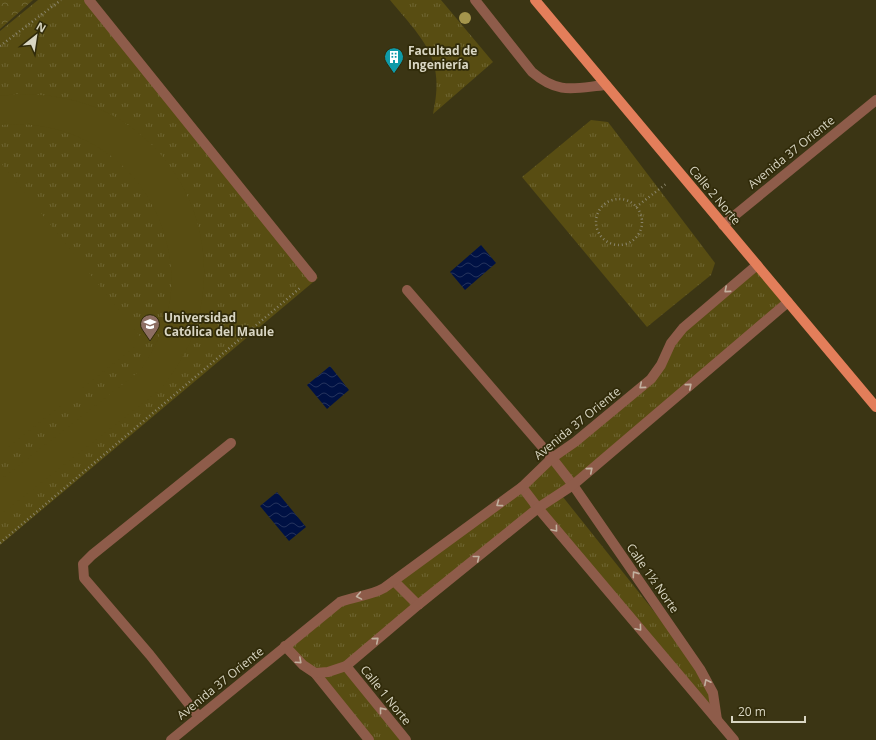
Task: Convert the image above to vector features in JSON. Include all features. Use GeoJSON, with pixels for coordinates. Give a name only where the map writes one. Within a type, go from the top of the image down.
{"type":"FeatureCollection","features":[{"type":"Feature","properties":{"kind":"main road","name":"Calle 2 Norte"},"geometry":{"type":"LineString","coordinates":[[535,0],[876,407]]}},
{"type":"Feature","properties":{"kind":"street"},"geometry":{"type":"LineString","coordinates":[[89,0],[312,277]]}},
{"type":"Feature","properties":{"kind":"street"},"geometry":{"type":"LineString","coordinates":[[475,0],[532,72],[541,79],[552,86],[567,89],[606,85]]}},
{"type":"Feature","properties":{"kind":"street","name":"Avenida 37 Oriente"},"geometry":{"type":"LineString","coordinates":[[723,225],[876,100]]}},
{"type":"Feature","properties":{"kind":"street","name":"Avenida 37 Oriente"},"geometry":{"type":"LineString","coordinates":[[171,740],[340,602],[376,592],[394,582],[522,487],[552,458],[574,442],[651,379],[661,365],[671,343],[683,328],[757,265]]}},
{"type":"Feature","properties":{"kind":"street","name":"Calle 1½ Norte"},"geometry":{"type":"LineString","coordinates":[[407,290],[552,458],[573,485],[700,669],[713,693],[717,720]]}},
{"type":"Feature","properties":{"kind":"street"},"geometry":{"type":"LineString","coordinates":[[315,673],[328,672],[346,666],[418,605],[538,508],[573,485],[788,302]]}},
{"type":"Feature","properties":{"kind":"street"},"geometry":{"type":"LineString","coordinates":[[199,717],[84,578],[83,564],[92,555],[230,443]]}},
{"type":"Feature","properties":{"kind":"street"},"geometry":{"type":"LineString","coordinates":[[522,487],[538,508],[734,740]]}},
{"type":"Feature","properties":{"kind":"street"},"geometry":{"type":"LineString","coordinates":[[394,582],[418,605]]}},
{"type":"Feature","properties":{"kind":"street"},"geometry":{"type":"LineString","coordinates":[[285,646],[303,665],[315,673],[369,740]]}},
{"type":"Feature","properties":{"kind":"street","name":"Calle 1 Norte"},"geometry":{"type":"LineString","coordinates":[[346,666],[406,740]]}},
{"type":"Feature","properties":{"kind":"path"},"geometry":{"type":"LineString","coordinates":[[0,46],[61,0]]}},
{"type":"Feature","properties":{"kind":"path"},"geometry":{"type":"LineString","coordinates":[[636,207],[680,173]]}},
{"type":"Feature","properties":{"kind":"path"},"geometry":{"type":"LineString","coordinates":[[620,198],[627,200],[636,207],[642,217],[642,225],[636,238],[629,243],[614,245],[607,243],[601,238],[595,223],[596,215],[605,203],[620,198]]}},
{"type":"Feature","properties":{"kind":"path"},"geometry":{"type":"LineString","coordinates":[[0,543],[312,277]]}},
{"type":"Feature","properties":{"kind":"green space"},"geometry":{"type":"Polygon","coordinates":[[[0,0],[33,0],[0,29],[0,0]]]}},
{"type":"Feature","properties":{"kind":"green space"},"geometry":{"type":"Polygon","coordinates":[[[38,0],[92,0],[318,278],[0,545],[0,31],[38,0]]]}},
{"type":"Feature","properties":{"kind":"green space"},"geometry":{"type":"Polygon","coordinates":[[[390,0],[441,0],[493,62],[433,114],[436,95],[434,64],[422,39],[390,0]]]}},
{"type":"Feature","properties":{"kind":"green space"},"geometry":{"type":"Polygon","coordinates":[[[17,94],[65,98],[99,109],[137,131],[159,152],[177,177],[191,203],[200,232],[204,262],[203,292],[197,323],[191,341],[177,366],[161,389],[0,515],[0,480],[141,370],[160,334],[166,318],[170,303],[171,288],[169,253],[161,224],[148,197],[131,174],[110,155],[86,140],[59,130],[30,125],[0,125],[0,96],[17,94]]]}},
{"type":"Feature","properties":{"kind":"green space"},"geometry":{"type":"Polygon","coordinates":[[[591,120],[608,122],[715,263],[711,275],[647,327],[522,177],[591,120]]]}},
{"type":"Feature","properties":{"kind":"green space","name":"Universidad Católica del Maule"},"geometry":{"type":"Polygon","coordinates":[[[0,162],[143,340],[0,454],[0,162]]]}},
{"type":"Feature","properties":{"kind":"green space"},"geometry":{"type":"Polygon","coordinates":[[[757,265],[788,302],[559,492],[700,669],[717,720],[538,509],[347,666],[406,740],[369,740],[285,646],[340,602],[377,592],[522,487],[651,379],[671,343],[757,265]]]}},
{"type":"Feature","properties":{"kind":"water"},"geometry":{"type":"Polygon","coordinates":[[[481,245],[496,263],[465,290],[450,272],[481,245]]]}},
{"type":"Feature","properties":{"kind":"water"},"geometry":{"type":"Polygon","coordinates":[[[330,366],[349,390],[327,409],[307,385],[330,366]]]}},
{"type":"Feature","properties":{"kind":"water"},"geometry":{"type":"Polygon","coordinates":[[[277,492],[306,527],[289,541],[260,506],[277,492]]]}},
{"type":"Feature","properties":{"kind":"place","name":"Facultad de Ingeniería"},"geometry":{"type":"Point","coordinates":[394,74]}},
{"type":"Feature","properties":{"kind":"place","name":"Universidad Católica del Maule"},"geometry":{"type":"Point","coordinates":[150,341]}}]}
